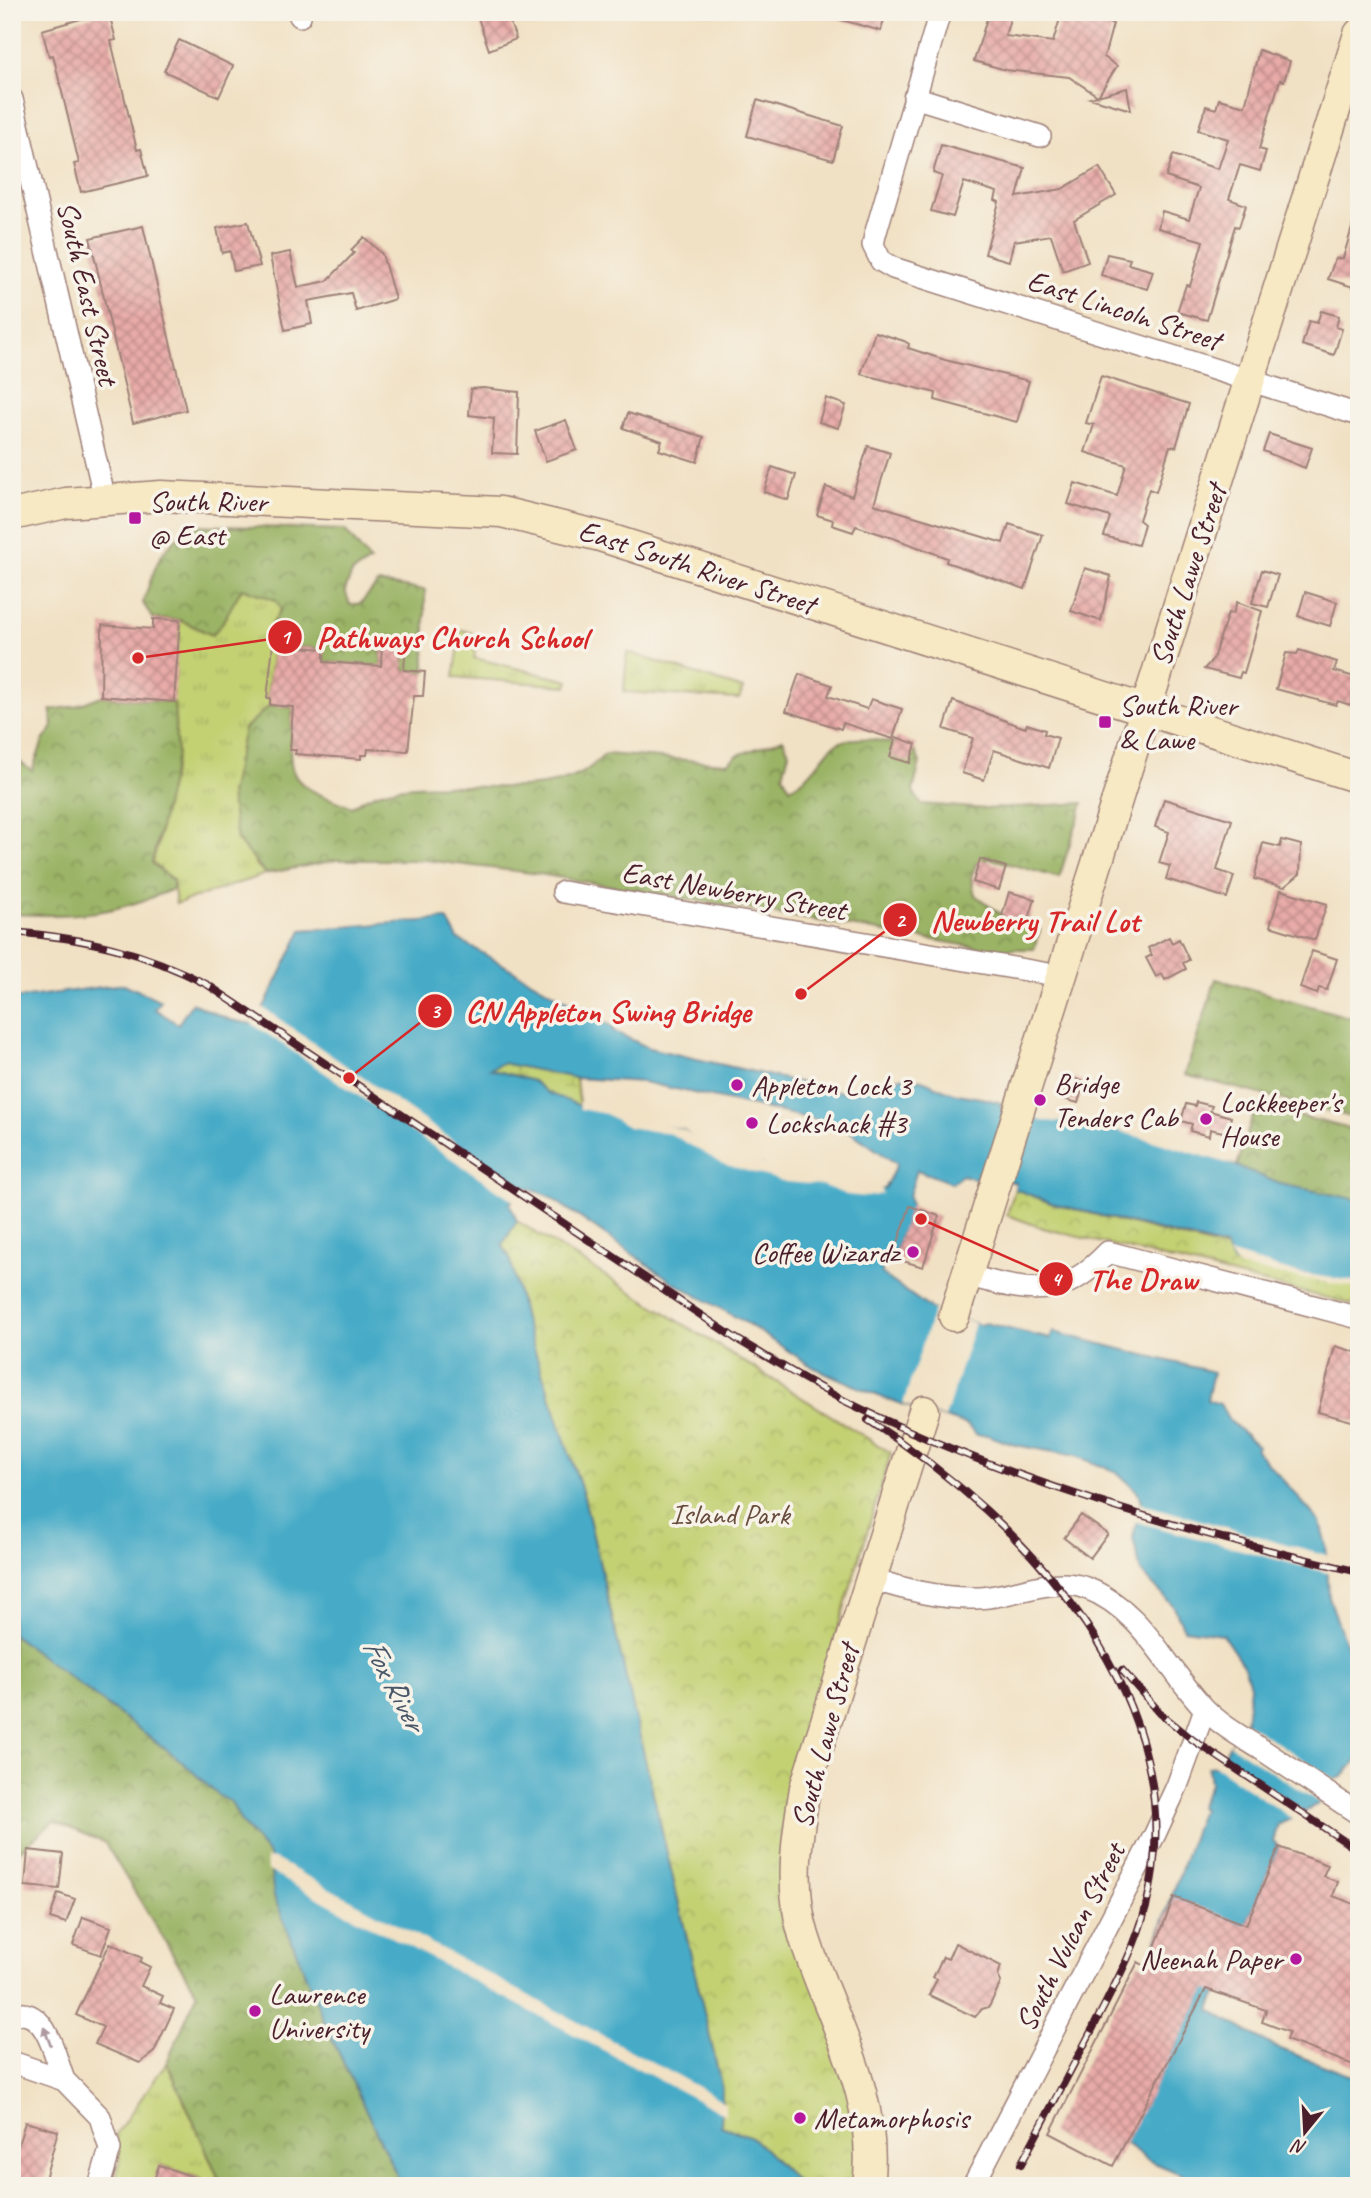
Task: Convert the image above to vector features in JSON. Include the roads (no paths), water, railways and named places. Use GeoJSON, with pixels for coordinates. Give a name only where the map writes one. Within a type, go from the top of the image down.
{"type":"FeatureCollection","features":[{"type":"Feature","properties":{"kind":"main road","name":"South Lawe Street"},"geometry":{"type":"LineString","coordinates":[[954,1317],[965,1275],[1356,49]]}},
{"type":"Feature","properties":{"kind":"main road","name":"East South River Street"},"geometry":{"type":"LineString","coordinates":[[12,515],[66,503],[161,496],[463,508],[532,517],[600,536],[1359,778]]}},
{"type":"Feature","properties":{"kind":"main road","name":"South Lawe Street"},"geometry":{"type":"LineString","coordinates":[[868,2186],[865,2104],[852,2055],[803,1934],[797,1895],[796,1845],[805,1788],[924,1411]]}},
{"type":"Feature","properties":{"kind":"street"},"geometry":{"type":"LineString","coordinates":[[940,12],[914,97],[1040,136]]}},
{"type":"Feature","properties":{"kind":"street","name":"East Lincoln Street"},"geometry":{"type":"LineString","coordinates":[[914,97],[875,235],[875,254],[893,268],[1359,415]]}},
{"type":"Feature","properties":{"kind":"street","name":"South East Street"},"geometry":{"type":"LineString","coordinates":[[12,99],[22,182],[105,500]]}},
{"type":"Feature","properties":{"kind":"street","name":"East Newberry Street"},"geometry":{"type":"LineString","coordinates":[[563,892],[1061,976]]}},
{"type":"Feature","properties":{"kind":"street"},"geometry":{"type":"LineString","coordinates":[[965,1275],[1007,1286],[1038,1290],[1062,1286],[1084,1276],[1108,1252],[1359,1318]]}},
{"type":"Feature","properties":{"kind":"street"},"geometry":{"type":"LineString","coordinates":[[871,1579],[907,1590],[960,1598],[996,1597],[1054,1585],[1084,1587],[1112,1600],[1166,1657],[1205,1709],[1237,1734],[1359,1814]]}},
{"type":"Feature","properties":{"kind":"street","name":"South Vulcan Street"},"geometry":{"type":"LineString","coordinates":[[973,2186],[1156,1834],[1205,1709]]}},
{"type":"Feature","properties":{"kind":"street"},"geometry":{"type":"LineString","coordinates":[[12,2015],[25,2013],[37,2018],[44,2027],[64,2080],[100,2117],[108,2134],[110,2150],[99,2186]]}},
{"type":"Feature","properties":{"kind":"street"},"geometry":{"type":"LineString","coordinates":[[12,2063],[64,2080]]}},
{"type":"Feature","properties":{"kind":"water","name":"Fox River"},"geometry":{"type":"Polygon","coordinates":[[[447,919],[458,939],[614,1028],[613,1031],[649,1048],[846,1093],[884,1086],[889,1079],[919,1079],[958,1094],[1001,1103],[1000,1107],[1036,1118],[1037,1115],[1091,1120],[1210,1155],[1280,1184],[1359,1200],[1359,1284],[1234,1263],[1225,1247],[1051,1203],[1015,1189],[1016,1183],[980,1172],[977,1179],[962,1175],[952,1183],[917,1170],[909,1196],[911,1207],[895,1251],[882,1267],[882,1274],[931,1309],[980,1325],[985,1323],[1050,1339],[1053,1332],[1213,1372],[1207,1400],[1220,1404],[1229,1420],[1258,1446],[1256,1450],[1320,1522],[1326,1545],[1329,1597],[1347,1648],[1359,1661],[1359,1758],[1342,1777],[1335,1779],[1318,1804],[1278,1825],[1273,1841],[1279,1847],[1210,2010],[1273,2046],[1359,2079],[1359,2186],[1209,2186],[1150,2161],[1125,2143],[1161,1974],[1147,1967],[1202,1809],[1199,1807],[1210,1784],[1208,1767],[1216,1766],[1246,1721],[1250,1686],[1245,1668],[1222,1634],[1184,1629],[1174,1607],[1141,1572],[1133,1538],[1141,1502],[1138,1492],[1117,1472],[1076,1456],[977,1435],[967,1425],[883,1398],[813,1367],[748,1324],[673,1282],[547,1195],[521,1186],[510,1204],[517,1221],[502,1245],[510,1258],[524,1319],[584,1497],[722,2089],[721,2126],[752,2137],[801,2186],[402,2186],[327,2028],[274,1896],[269,1855],[241,1822],[231,1802],[219,1796],[179,1759],[12,1634],[12,999],[124,984],[161,1001],[155,1009],[178,1024],[192,1003],[230,1020],[252,1024],[265,1005],[302,930],[447,919]],[[502,1063],[490,1069],[533,1081],[548,1093],[578,1105],[616,1112],[630,1124],[650,1124],[684,1130],[703,1148],[854,1191],[884,1189],[897,1164],[840,1125],[643,1082],[575,1078],[502,1063]]]}},
{"type":"Feature","properties":{"kind":"railway"},"geometry":{"type":"LineString","coordinates":[[12,932],[64,938],[113,948],[160,963],[208,985],[735,1338],[841,1399],[902,1428],[1029,1478],[1161,1521],[1359,1572]]}},
{"type":"Feature","properties":{"kind":"railway"},"geometry":{"type":"LineString","coordinates":[[868,1420],[928,1462],[986,1510],[1040,1565],[1086,1624],[1123,1689],[1147,1758],[1156,1831],[1146,1907],[1130,1954],[1116,1983],[1021,2164]]}},
{"type":"Feature","properties":{"kind":"railway"},"geometry":{"type":"LineString","coordinates":[[1122,1670],[1161,1714],[1193,1740],[1359,1851]]}},
{"type":"Feature","properties":{"kind":"place","name":"South River @ East"},"geometry":{"type":"Point","coordinates":[135,518]}},
{"type":"Feature","properties":{"kind":"place","name":"Pathways Church School"},"geometry":{"type":"Point","coordinates":[138,658]}},
{"type":"Feature","properties":{"kind":"place","name":"South River & Lawe"},"geometry":{"type":"Point","coordinates":[1105,722]}},
{"type":"Feature","properties":{"kind":"place","name":"Newberry Trail Lot"},"geometry":{"type":"Point","coordinates":[801,994]}},
{"type":"Feature","properties":{"kind":"place","name":"CN Appleton Swing Bridge"},"geometry":{"type":"Point","coordinates":[349,1078]}},
{"type":"Feature","properties":{"kind":"place","name":"Appleton Lock 3"},"geometry":{"type":"Point","coordinates":[737,1085]}},
{"type":"Feature","properties":{"kind":"place","name":"Bridge Tenders Cab"},"geometry":{"type":"Point","coordinates":[1040,1100]}},
{"type":"Feature","properties":{"kind":"place","name":"Lockkeeper's House"},"geometry":{"type":"Point","coordinates":[1206,1119]}},
{"type":"Feature","properties":{"kind":"place","name":"Lockshack #3"},"geometry":{"type":"Point","coordinates":[752,1123]}},
{"type":"Feature","properties":{"kind":"place","name":"The Draw"},"geometry":{"type":"Point","coordinates":[921,1219]}},
{"type":"Feature","properties":{"kind":"place","name":"Coffee Wizardz"},"geometry":{"type":"Point","coordinates":[913,1252]}},
{"type":"Feature","properties":{"kind":"place","name":"Neenah Paper"},"geometry":{"type":"Point","coordinates":[1296,1959]}},
{"type":"Feature","properties":{"kind":"place","name":"Lawrence University"},"geometry":{"type":"Point","coordinates":[255,2011]}},
{"type":"Feature","properties":{"kind":"place","name":"Metamorphosis"},"geometry":{"type":"Point","coordinates":[800,2118]}},
{"type":"Feature","properties":{"kind":"park label","name":"Island Park"},"geometry":{"type":"Point","coordinates":[730,1514]}}]}
